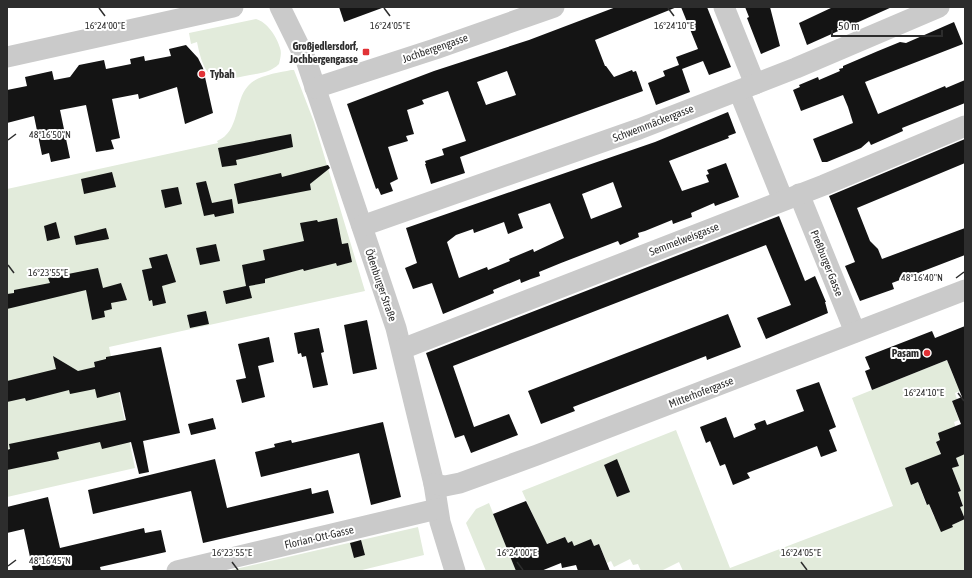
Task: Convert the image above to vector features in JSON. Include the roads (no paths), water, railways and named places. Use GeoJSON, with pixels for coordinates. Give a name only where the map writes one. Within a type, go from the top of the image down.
{"type":"FeatureCollection","features":[{"type":"Feature","properties":{"kind":"street"},"geometry":{"type":"LineString","coordinates":[[7,57],[233,7]]}},
{"type":"Feature","properties":{"kind":"street","name":"Ödenburger Straße"},"geometry":{"type":"LineString","coordinates":[[280,7],[306,60],[402,349],[434,484],[437,509],[455,571]]}},
{"type":"Feature","properties":{"kind":"street","name":"Jochbergengasse"},"geometry":{"type":"LineString","coordinates":[[315,88],[435,49],[554,7]]}},
{"type":"Feature","properties":{"kind":"street","name":"Preßburger Gasse"},"geometry":{"type":"LineString","coordinates":[[724,7],[747,87],[791,197],[855,332]]}},
{"type":"Feature","properties":{"kind":"street","name":"Schwemmäckergasse"},"geometry":{"type":"LineString","coordinates":[[362,226],[534,166],[747,87],[939,7]]}},
{"type":"Feature","properties":{"kind":"street","name":"Semmelweisgasse"},"geometry":{"type":"LineString","coordinates":[[402,349],[791,197],[965,126]]}},
{"type":"Feature","properties":{"kind":"street","name":"Mitterhofergasse"},"geometry":{"type":"LineString","coordinates":[[434,484],[446,486],[460,483],[741,377],[965,290]]}},
{"type":"Feature","properties":{"kind":"street","name":"Florian-Ott-Gasse"},"geometry":{"type":"LineString","coordinates":[[177,571],[437,509]]}},
{"type":"Feature","properties":{"kind":"place","name":"Großjedlersdorf, Jochbergengasse"},"geometry":{"type":"Point","coordinates":[366,52]}},
{"type":"Feature","properties":{"kind":"place","name":"Tybah"},"geometry":{"type":"Point","coordinates":[202,74]}},
{"type":"Feature","properties":{"kind":"place","name":"Pașam"},"geometry":{"type":"Point","coordinates":[927,353]}}]}
